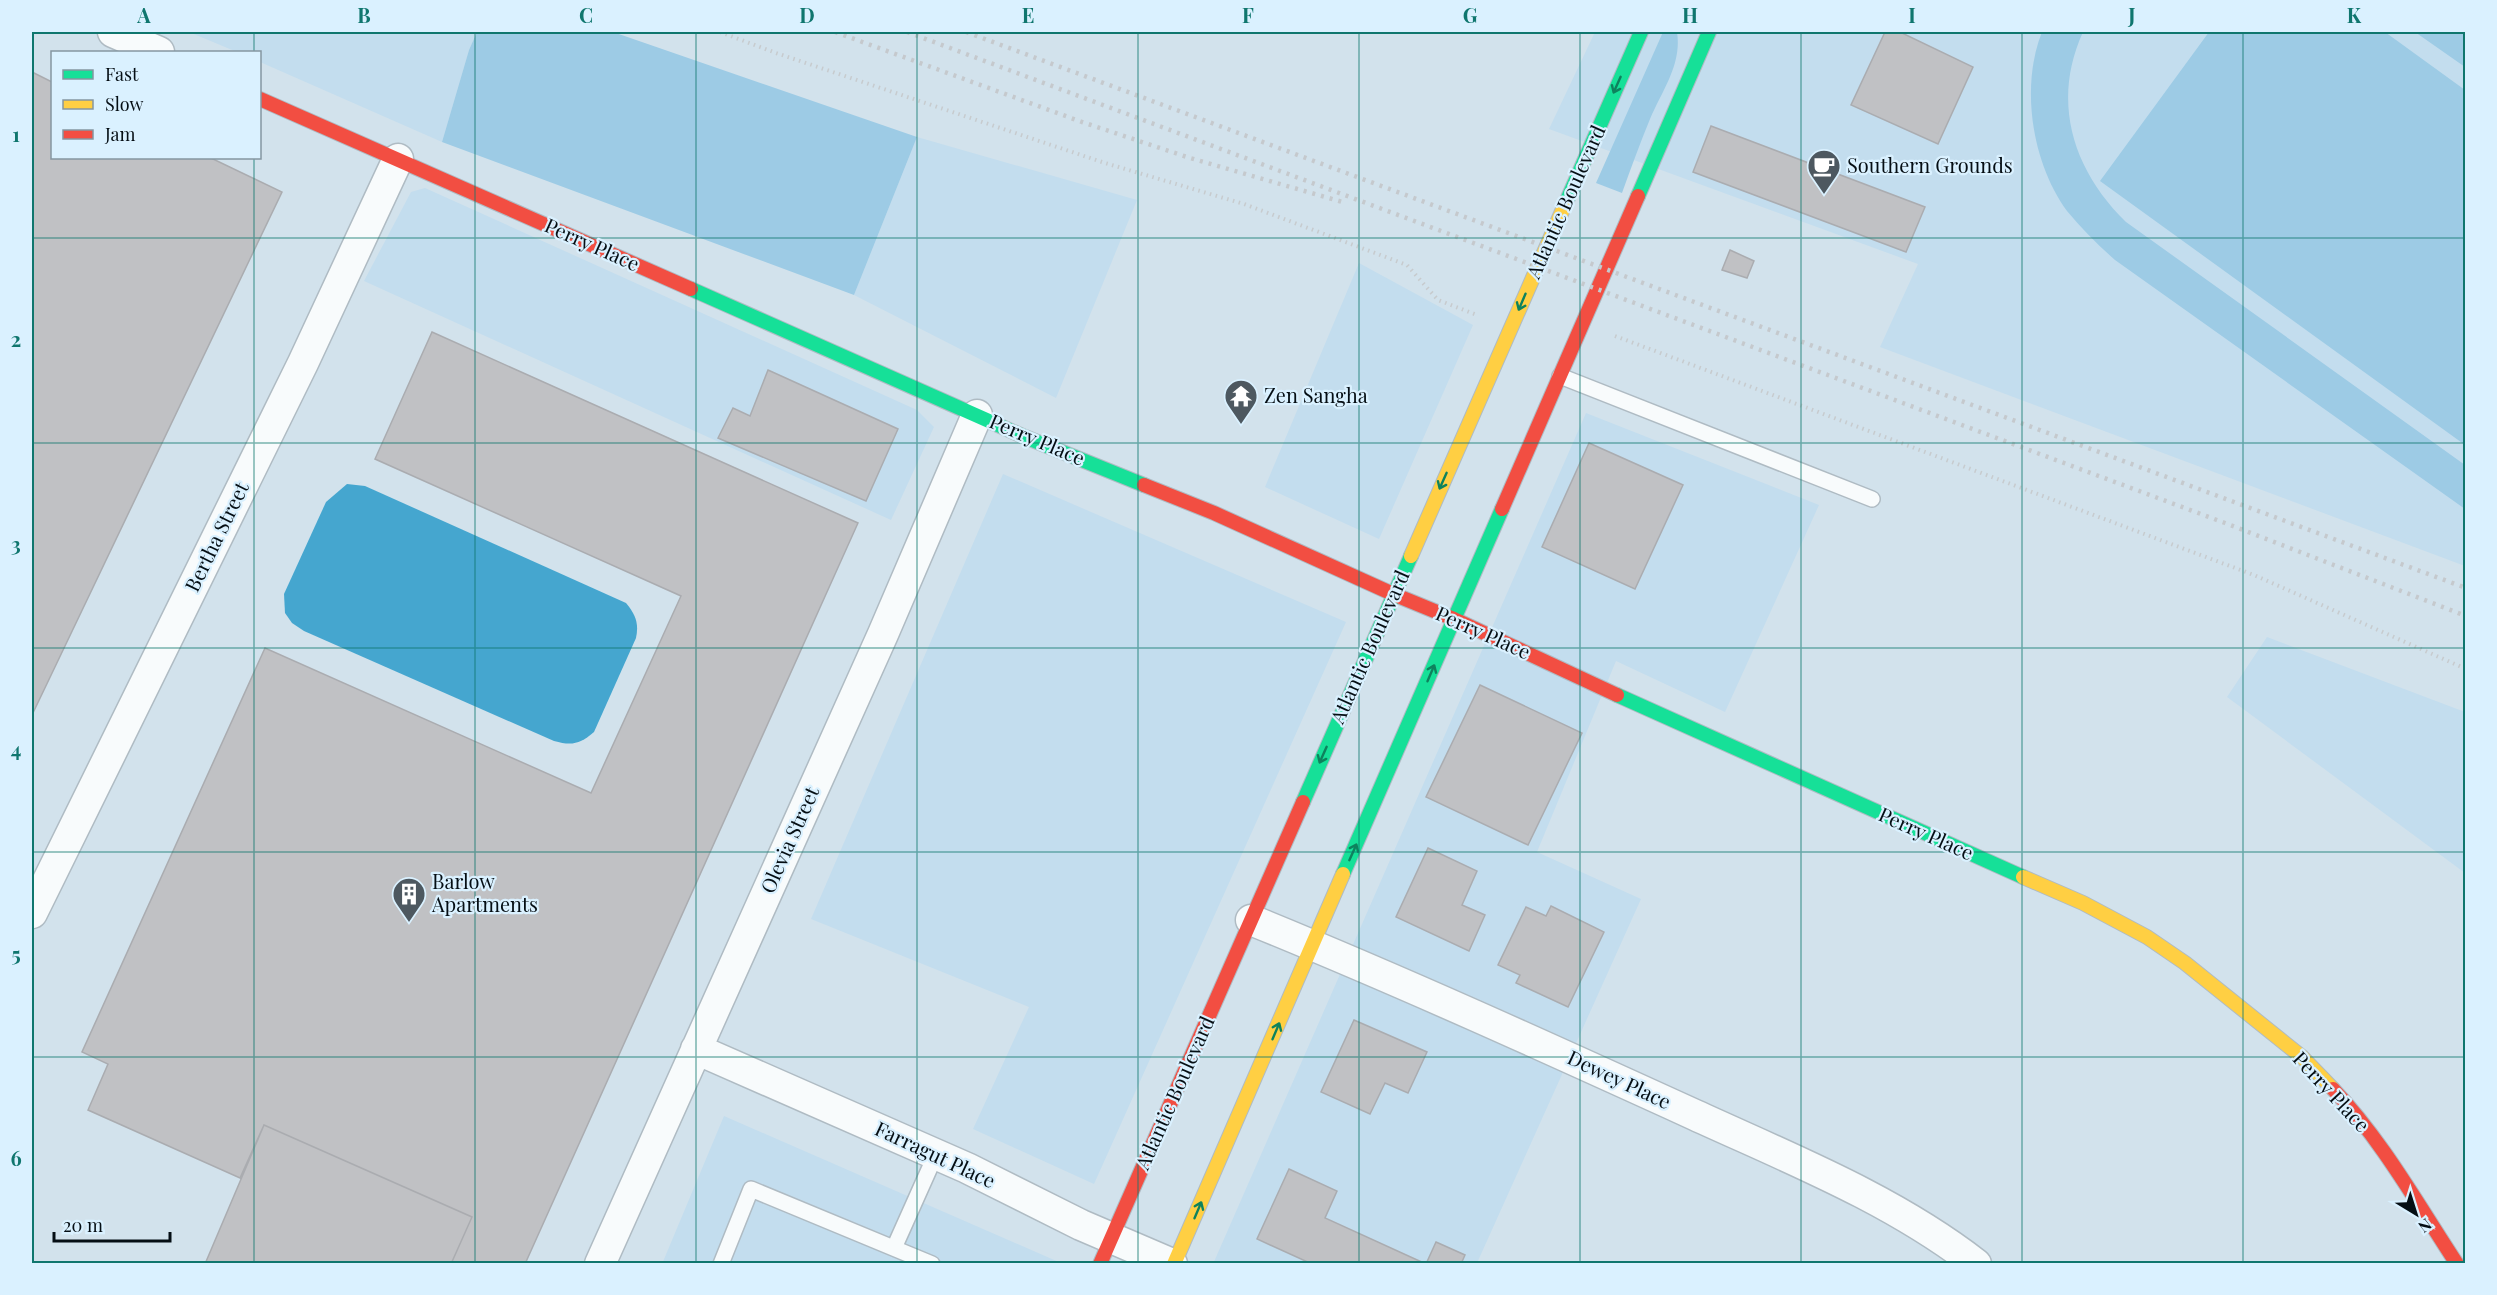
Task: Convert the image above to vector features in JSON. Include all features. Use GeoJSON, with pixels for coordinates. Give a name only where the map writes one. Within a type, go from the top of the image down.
{"type":"FeatureCollection","features":[{"type":"Feature","properties":{"kind":"main road","name":"Atlantic Boulevard"},"geometry":{"type":"LineString","coordinates":[[1106,1250],[1641,32]]}},
{"type":"Feature","properties":{"kind":"main road"},"geometry":{"type":"LineString","coordinates":[[1173,1263],[1709,32]]}},
{"type":"Feature","properties":{"kind":"main road","name":"Perry Place"},"geometry":{"type":"LineString","coordinates":[[261,99],[977,415],[1214,513],[1454,619],[1721,743],[2083,903],[2147,937],[2185,963],[2302,1057],[2351,1108],[2382,1150],[2457,1263]]}},
{"type":"Feature","properties":{"kind":"street"},"geometry":{"type":"LineString","coordinates":[[113,32],[157,51]]}},
{"type":"Feature","properties":{"kind":"street","name":"Bertha Street"},"geometry":{"type":"LineString","coordinates":[[32,913],[303,363],[398,159]]}},
{"type":"Feature","properties":{"kind":"street","name":"Olevia Street"},"geometry":{"type":"LineString","coordinates":[[601,1263],[878,645],[977,415]]}},
{"type":"Feature","properties":{"kind":"street","name":"Dewey Place"},"geometry":{"type":"LineString","coordinates":[[1251,920],[1563,1054],[1861,1192],[1949,1243],[1976,1263]]}},
{"type":"Feature","properties":{"kind":"street","name":"Farragut Place"},"geometry":{"type":"LineString","coordinates":[[696,1049],[936,1154],[1106,1250],[1173,1263]]}},
{"type":"Feature","properties":{"kind":"lane"},"geometry":{"type":"LineString","coordinates":[[1560,376],[1872,500]]}},
{"type":"Feature","properties":{"kind":"lane"},"geometry":{"type":"LineString","coordinates":[[894,1248],[936,1154]]}},
{"type":"Feature","properties":{"kind":"lane"},"geometry":{"type":"LineString","coordinates":[[721,1263],[751,1190],[932,1263]]}},
{"type":"Feature","properties":{"kind":"shaded area"},"geometry":{"type":"Polygon","coordinates":[[[189,32],[477,32],[469,50],[442,142],[261,62],[261,51],[235,51],[189,32]]]}},
{"type":"Feature","properties":{"kind":"shaded area"},"geometry":{"type":"Polygon","coordinates":[[[477,32],[613,32],[917,137],[854,295],[442,142],[469,50],[477,32]]]}},
{"type":"Feature","properties":{"kind":"shaded area"},"geometry":{"type":"Polygon","coordinates":[[[1595,32],[2465,32],[2465,566],[1880,347],[1918,264],[1549,129],[1595,32]]]}},
{"type":"Feature","properties":{"kind":"shaded area"},"geometry":{"type":"Polygon","coordinates":[[[1663,32],[1677,32],[1677,55],[1622,193],[1596,183],[1663,32]]]}},
{"type":"Feature","properties":{"kind":"shaded area"},"geometry":{"type":"Polygon","coordinates":[[[2042,32],[2083,32],[2073,58],[2069,84],[2069,109],[2073,134],[2081,157],[2092,180],[2108,202],[2126,222],[2465,465],[2465,509],[2115,260],[2073,218],[2055,192],[2045,171],[2033,124],[2032,76],[2035,54],[2042,32]]]}},
{"type":"Feature","properties":{"kind":"shaded area"},"geometry":{"type":"Polygon","coordinates":[[[2209,32],[2385,32],[2465,90],[2465,445],[2100,181],[2209,32]]]}},
{"type":"Feature","properties":{"kind":"shaded area"},"geometry":{"type":"Polygon","coordinates":[[[2415,32],[2465,32],[2465,67],[2415,32]]]}},
{"type":"Feature","properties":{"kind":"shaded area"},"geometry":{"type":"Polygon","coordinates":[[[917,137],[1137,200],[1056,398],[854,295],[917,137]]]}},
{"type":"Feature","properties":{"kind":"shaded area"},"geometry":{"type":"Polygon","coordinates":[[[425,188],[917,410],[934,427],[891,520],[364,281],[411,192],[425,188]]]}},
{"type":"Feature","properties":{"kind":"shaded area"},"geometry":{"type":"Polygon","coordinates":[[[1359,263],[1473,325],[1379,539],[1265,487],[1359,263]]]}},
{"type":"Feature","properties":{"kind":"shaded area"},"geometry":{"type":"Polygon","coordinates":[[[1586,413],[1819,505],[1725,712],[1616,661],[1537,852],[1641,899],[1477,1263],[1213,1264],[1586,413]]]}},
{"type":"Feature","properties":{"kind":"shaded area"},"geometry":{"type":"Polygon","coordinates":[[[1003,474],[1346,622],[1094,1184],[973,1129],[1029,1007],[811,919],[1003,474]]]}},
{"type":"Feature","properties":{"kind":"shaded area"},"geometry":{"type":"Polygon","coordinates":[[[347,484],[365,486],[626,603],[636,620],[636,638],[594,732],[576,743],[554,741],[304,631],[292,623],[285,613],[284,594],[326,502],[347,484]]]}},
{"type":"Feature","properties":{"kind":"shaded area"},"geometry":{"type":"Polygon","coordinates":[[[2267,637],[2465,712],[2465,873],[2227,697],[2267,637]]]}},
{"type":"Feature","properties":{"kind":"shaded area"},"geometry":{"type":"Polygon","coordinates":[[[724,1116],[1061,1263],[662,1264],[724,1116]]]}},
{"type":"Feature","properties":{"kind":"building"},"geometry":{"type":"Polygon","coordinates":[[[1885,32],[1900,32],[1973,67],[1938,144],[1851,105],[1885,32]]]}},
{"type":"Feature","properties":{"kind":"building"},"geometry":{"type":"Polygon","coordinates":[[[32,72],[51,82],[51,159],[213,159],[282,192],[32,715],[32,72]]]}},
{"type":"Feature","properties":{"kind":"building"},"geometry":{"type":"Polygon","coordinates":[[[1711,126],[1925,207],[1906,252],[1693,172],[1711,126]]]}},
{"type":"Feature","properties":{"kind":"building"},"geometry":{"type":"Polygon","coordinates":[[[1730,250],[1754,261],[1747,278],[1722,270],[1730,250]]]}},
{"type":"Feature","properties":{"kind":"building","name":"Barlow Apartments"},"geometry":{"type":"Polygon","coordinates":[[[432,332],[858,523],[525,1264],[451,1264],[472,1217],[264,1125],[240,1178],[88,1110],[108,1064],[82,1052],[265,648],[591,793],[681,596],[375,459],[432,332]]]}},
{"type":"Feature","properties":{"kind":"building"},"geometry":{"type":"Polygon","coordinates":[[[768,370],[898,429],[866,501],[718,438],[733,408],[750,416],[768,370]]]}},
{"type":"Feature","properties":{"kind":"building"},"geometry":{"type":"Polygon","coordinates":[[[1589,443],[1683,485],[1635,589],[1542,547],[1589,443]]]}},
{"type":"Feature","properties":{"kind":"building"},"geometry":{"type":"Polygon","coordinates":[[[1480,685],[1582,733],[1528,845],[1426,797],[1480,685]]]}},
{"type":"Feature","properties":{"kind":"building"},"geometry":{"type":"Polygon","coordinates":[[[1428,848],[1477,871],[1462,905],[1485,915],[1469,951],[1396,917],[1428,848]]]}},
{"type":"Feature","properties":{"kind":"building"},"geometry":{"type":"Polygon","coordinates":[[[1551,906],[1604,932],[1568,1007],[1516,983],[1520,975],[1498,965],[1526,907],[1546,916],[1551,906]]]}},
{"type":"Feature","properties":{"kind":"building"},"geometry":{"type":"Polygon","coordinates":[[[1354,1020],[1427,1052],[1408,1093],[1385,1083],[1370,1114],[1321,1092],[1354,1020]]]}},
{"type":"Feature","properties":{"kind":"building"},"geometry":{"type":"Polygon","coordinates":[[[264,1125],[472,1217],[451,1264],[205,1264],[264,1125]]]}},
{"type":"Feature","properties":{"kind":"building"},"geometry":{"type":"Polygon","coordinates":[[[1289,1169],[1337,1191],[1325,1218],[1426,1264],[1312,1264],[1257,1239],[1289,1169]]]}},
{"type":"Feature","properties":{"kind":"building"},"geometry":{"type":"Polygon","coordinates":[[[1436,1242],[1465,1255],[1461,1264],[1426,1264],[1436,1242]]]}},
{"type":"Feature","properties":{"kind":"railway"},"geometry":{"type":"LineString","coordinates":[[835,32],[1082,122],[1190,158],[1346,203]]}},
{"type":"Feature","properties":{"kind":"railway"},"geometry":{"type":"LineString","coordinates":[[907,32],[2225,523],[2466,616]]}},
{"type":"Feature","properties":{"kind":"railway"},"geometry":{"type":"LineString","coordinates":[[966,32],[2466,588]]}},
{"type":"Feature","properties":{"kind":"traffic: fast"},"geometry":{"type":"LineString","coordinates":[[1564,207],[1641,32]]}},
{"type":"Feature","properties":{"kind":"traffic: fast"},"geometry":{"type":"LineString","coordinates":[[1638,196],[1709,32]]}},
{"type":"Feature","properties":{"kind":"traffic: fast"},"geometry":{"type":"LineString","coordinates":[[691,289],[1025,437],[1144,485]]}},
{"type":"Feature","properties":{"kind":"traffic: fast"},"geometry":{"type":"LineString","coordinates":[[1343,874],[1502,509]]}},
{"type":"Feature","properties":{"kind":"traffic: fast"},"geometry":{"type":"LineString","coordinates":[[1303,802],[1411,556]]}},
{"type":"Feature","properties":{"kind":"traffic: fast"},"geometry":{"type":"LineString","coordinates":[[1617,695],[2023,877]]}},
{"type":"Feature","properties":{"kind":"traffic: slow"},"geometry":{"type":"LineString","coordinates":[[1411,556],[1564,207]]}},
{"type":"Feature","properties":{"kind":"traffic: slow"},"geometry":{"type":"LineString","coordinates":[[1174,1264],[1343,874]]}},
{"type":"Feature","properties":{"kind":"traffic: slow"},"geometry":{"type":"LineString","coordinates":[[2023,877],[2083,903],[2147,937],[2185,963],[2302,1057],[2333,1089]]}},
{"type":"Feature","properties":{"kind":"traffic: jam"},"geometry":{"type":"LineString","coordinates":[[261,99],[691,289]]}},
{"type":"Feature","properties":{"kind":"traffic: jam"},"geometry":{"type":"LineString","coordinates":[[1502,509],[1638,196]]}},
{"type":"Feature","properties":{"kind":"traffic: jam"},"geometry":{"type":"LineString","coordinates":[[1144,485],[1214,513],[1454,619],[1617,695]]}},
{"type":"Feature","properties":{"kind":"traffic: jam"},"geometry":{"type":"LineString","coordinates":[[1100,1264],[1303,802]]}},
{"type":"Feature","properties":{"kind":"traffic: jam"},"geometry":{"type":"LineString","coordinates":[[2333,1089],[2383,1151],[2457,1264]]}},
{"type":"Feature","properties":{"kind":"place","name":"Southern Grounds"},"geometry":{"type":"Point","coordinates":[1824,195]}},
{"type":"Feature","properties":{"kind":"place","name":"Zen Sangha"},"geometry":{"type":"Point","coordinates":[1241,425]}},
{"type":"Feature","properties":{"kind":"place","name":"Barlow Apartments"},"geometry":{"type":"Point","coordinates":[409,923]}}]}
